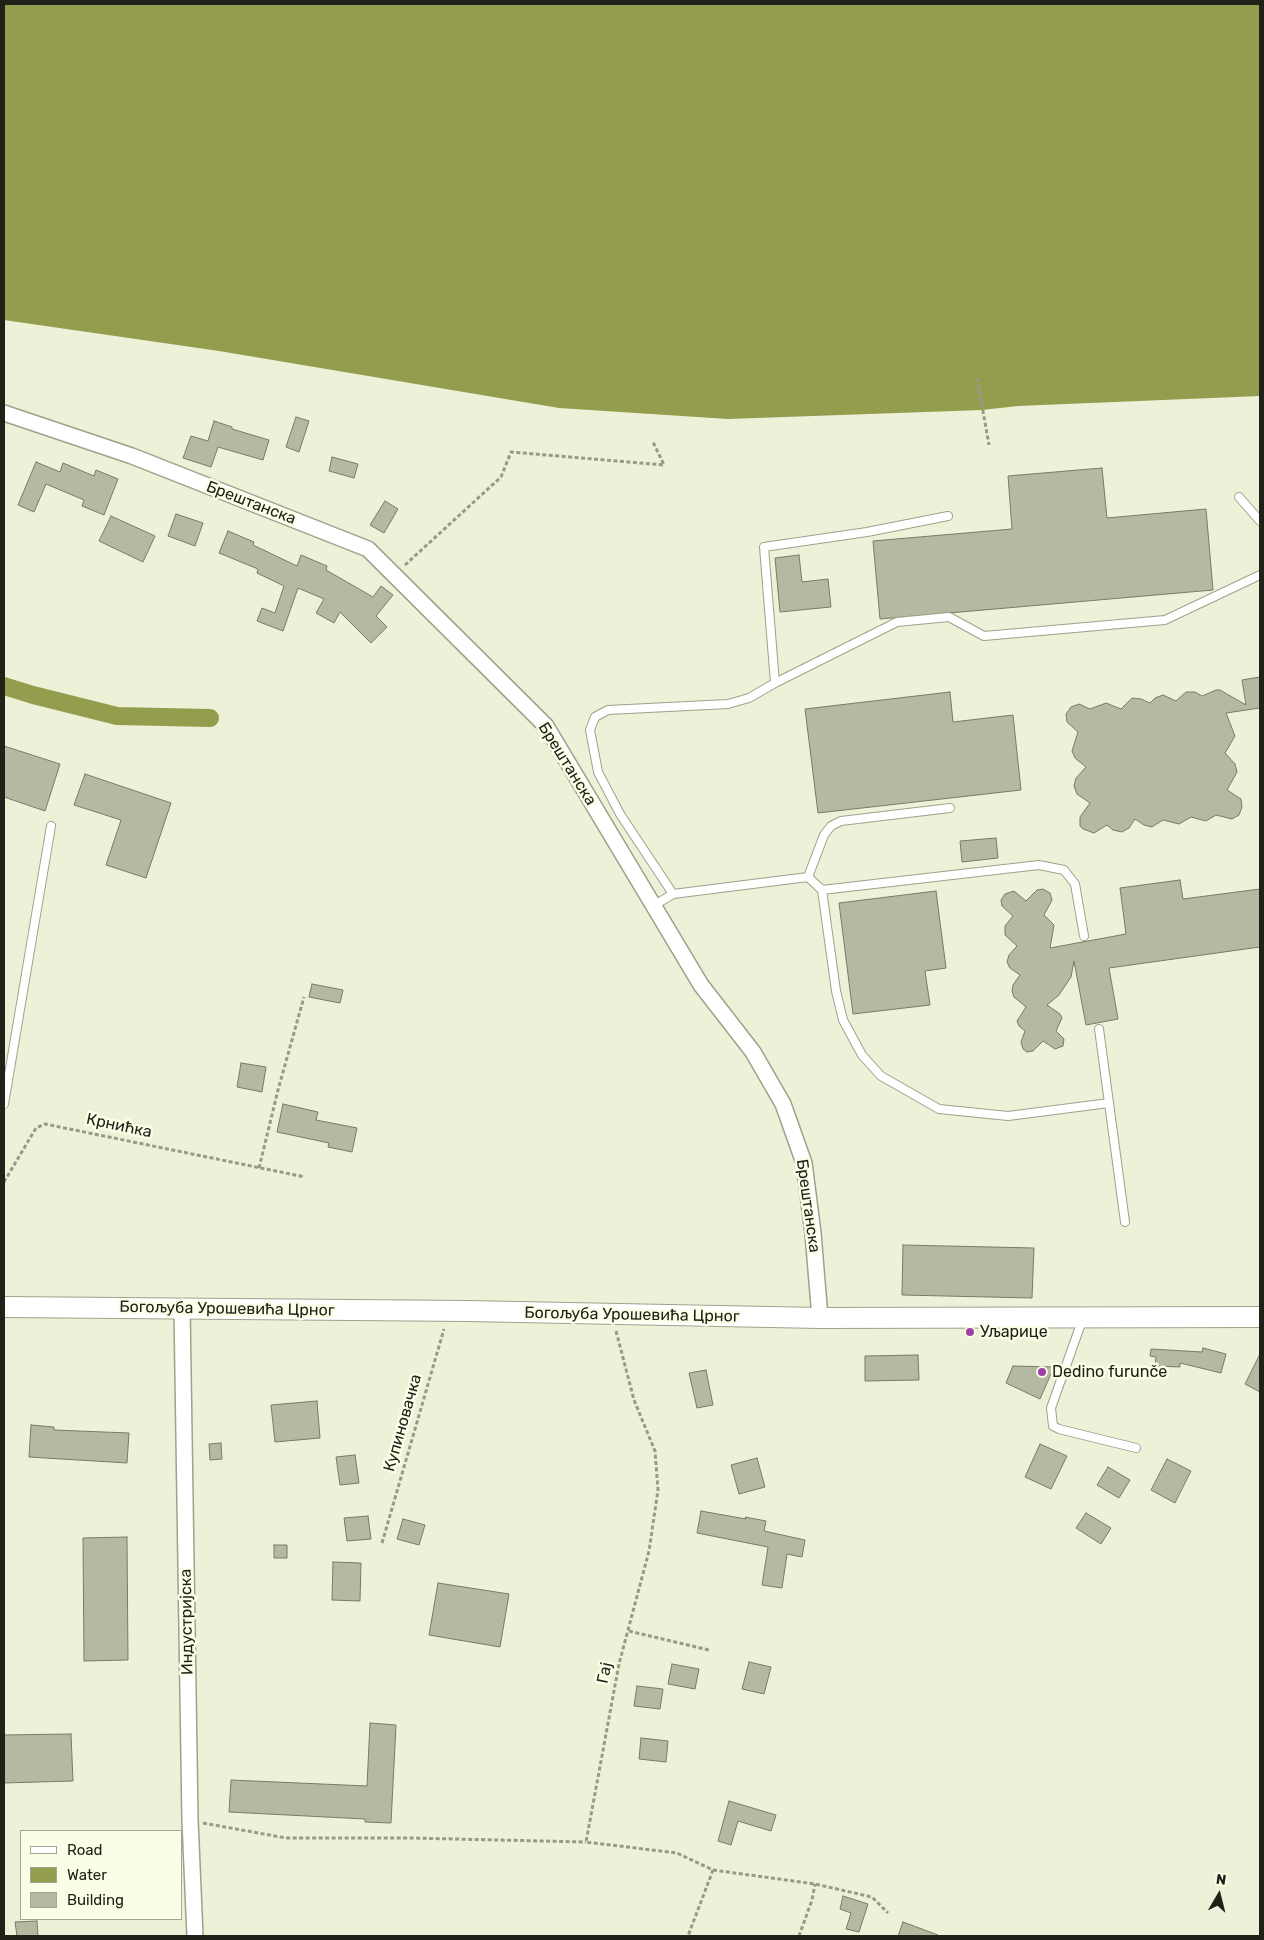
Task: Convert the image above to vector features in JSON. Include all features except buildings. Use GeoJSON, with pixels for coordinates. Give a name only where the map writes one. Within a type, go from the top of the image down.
{"type":"FeatureCollection","features":[{"type":"Feature","properties":{"kind":"street","name":"Брештанска"},"geometry":{"type":"LineString","coordinates":[[4,413],[132,456],[368,549],[396,574],[546,726],[701,985],[753,1052],[783,1104],[804,1163],[813,1234],[820,1318]]}},
{"type":"Feature","properties":{"kind":"street","name":"Богољуба Урошевића Црног"},"geometry":{"type":"LineString","coordinates":[[4,1307],[449,1311],[820,1318],[1260,1317]]}},
{"type":"Feature","properties":{"kind":"street","name":"Индустријска"},"geometry":{"type":"LineString","coordinates":[[182,1308],[190,1820],[195,1936]]}},
{"type":"Feature","properties":{"kind":"lane"},"geometry":{"type":"LineString","coordinates":[[1239,497],[1260,521]]}},
{"type":"Feature","properties":{"kind":"lane"},"geometry":{"type":"LineString","coordinates":[[775,683],[764,547],[867,532],[948,516]]}},
{"type":"Feature","properties":{"kind":"lane"},"geometry":{"type":"LineString","coordinates":[[673,894],[620,814],[598,772],[590,730],[595,717],[608,710],[728,704],[749,698],[897,622],[949,617],[984,636],[1165,620],[1260,575]]}},
{"type":"Feature","properties":{"kind":"lane"},"geometry":{"type":"LineString","coordinates":[[808,877],[824,834],[831,826],[841,821],[950,808]]}},
{"type":"Feature","properties":{"kind":"lane"},"geometry":{"type":"LineString","coordinates":[[4,1104],[52,826]]}},
{"type":"Feature","properties":{"kind":"lane"},"geometry":{"type":"LineString","coordinates":[[822,890],[1039,865],[1064,870],[1075,884],[1084,936]]}},
{"type":"Feature","properties":{"kind":"lane"},"geometry":{"type":"LineString","coordinates":[[652,906],[673,894],[808,877]]}},
{"type":"Feature","properties":{"kind":"lane"},"geometry":{"type":"LineString","coordinates":[[808,877],[822,890],[836,991],[843,1020],[862,1055],[881,1076],[939,1109],[1008,1116],[1109,1103]]}},
{"type":"Feature","properties":{"kind":"lane"},"geometry":{"type":"LineString","coordinates":[[1100,1029],[1125,1222]]}},
{"type":"Feature","properties":{"kind":"lane"},"geometry":{"type":"LineString","coordinates":[[1084,1318],[1052,1408],[1053,1426],[1136,1448]]}},
{"type":"Feature","properties":{"kind":"path"},"geometry":{"type":"LineString","coordinates":[[977,378],[989,446]]}},
{"type":"Feature","properties":{"kind":"path"},"geometry":{"type":"LineString","coordinates":[[396,574],[501,476],[511,452],[664,465],[653,442]]}},
{"type":"Feature","properties":{"kind":"path"},"geometry":{"type":"LineString","coordinates":[[259,1168],[304,997]]}},
{"type":"Feature","properties":{"kind":"path","name":"Крнићка"},"geometry":{"type":"LineString","coordinates":[[4,1182],[36,1128],[46,1124],[305,1177]]}},
{"type":"Feature","properties":{"kind":"path","name":"Купиновачка"},"geometry":{"type":"LineString","coordinates":[[382,1543],[449,1311]]}},
{"type":"Feature","properties":{"kind":"path","name":"Гај"},"geometry":{"type":"LineString","coordinates":[[586,1842],[619,1664],[649,1551],[658,1490],[655,1451],[634,1400],[612,1315]]}},
{"type":"Feature","properties":{"kind":"path"},"geometry":{"type":"LineString","coordinates":[[629,1631],[709,1650]]}},
{"type":"Feature","properties":{"kind":"path"},"geometry":{"type":"LineString","coordinates":[[190,1820],[286,1838],[411,1838],[586,1842],[677,1853],[713,1870],[815,1884],[872,1897],[888,1913]]}},
{"type":"Feature","properties":{"kind":"path"},"geometry":{"type":"LineString","coordinates":[[688,1936],[713,1870]]}},
{"type":"Feature","properties":{"kind":"path"},"geometry":{"type":"LineString","coordinates":[[799,1936],[812,1900],[815,1884]]}},
{"type":"Feature","properties":{"kind":"water"},"geometry":{"type":"Polygon","coordinates":[[[4,4],[1260,4],[1260,396],[1018,406],[982,410],[728,419],[559,408],[219,351],[4,320],[4,4]]]}},
{"type":"Feature","properties":{"kind":"waterway"},"geometry":{"type":"LineString","coordinates":[[4,686],[117,716],[210,718]]}},
{"type":"Feature","properties":{"kind":"place","name":"Уљарице"},"geometry":{"type":"Point","coordinates":[970,1332]}},
{"type":"Feature","properties":{"kind":"place","name":"Dedino furunče"},"geometry":{"type":"Point","coordinates":[1042,1372]}}]}
